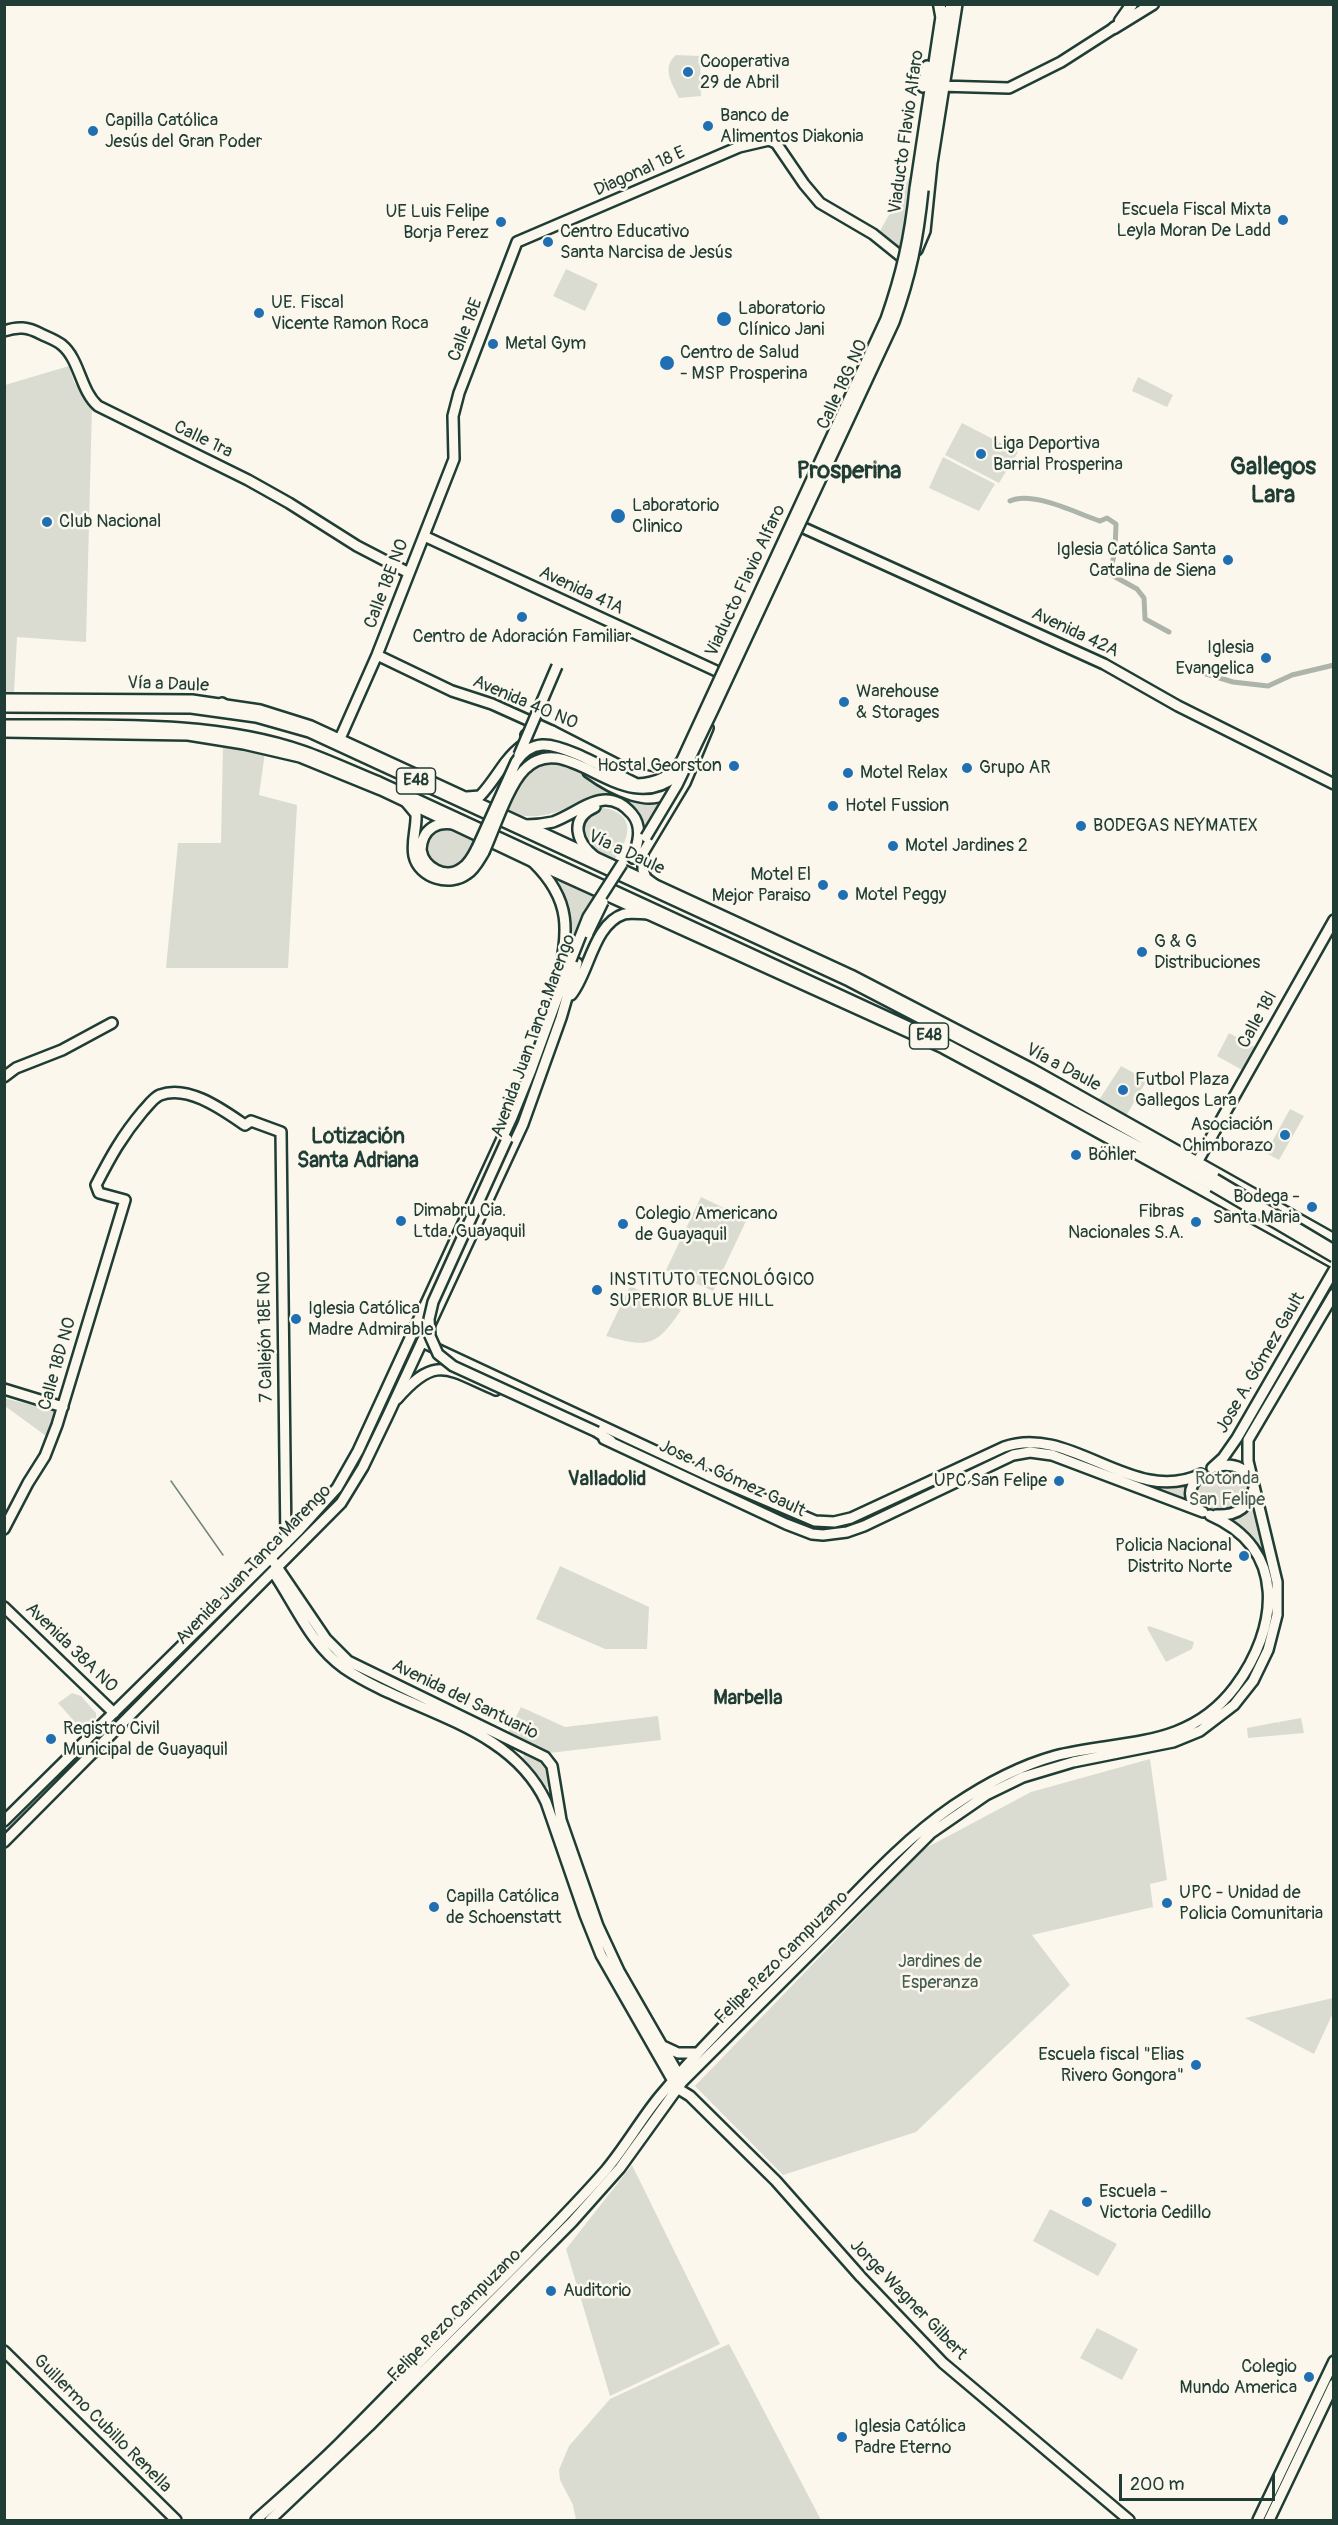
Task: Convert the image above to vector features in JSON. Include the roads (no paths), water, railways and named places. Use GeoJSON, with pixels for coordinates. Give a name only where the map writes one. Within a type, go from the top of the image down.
{"type":"FeatureCollection","features":[{"type":"Feature","properties":{"kind":"highway"},"geometry":{"type":"LineString","coordinates":[[1113,28],[1127,14],[1132,4]]}},
{"type":"Feature","properties":{"kind":"highway"},"geometry":{"type":"LineString","coordinates":[[1113,28],[1153,4]]}},
{"type":"Feature","properties":{"kind":"main road","name":"Viaducto Flavio Alfaro"},"geometry":{"type":"LineString","coordinates":[[512,761],[535,746],[550,745],[637,784],[650,783],[669,775],[682,760],[886,319],[902,275],[941,86],[951,4]]}},
{"type":"Feature","properties":{"kind":"main road","name":"Calle 18G NO"},"geometry":{"type":"LineString","coordinates":[[660,779],[673,774],[687,760],[885,334],[925,231],[941,86],[957,4]]}},
{"type":"Feature","properties":{"kind":"main road","name":"Viaducto Flavio Alfaro"},"geometry":{"type":"LineString","coordinates":[[625,865],[648,838],[669,800],[894,322],[910,277],[916,249],[919,189],[940,11]]}},
{"type":"Feature","properties":{"kind":"main road"},"geometry":{"type":"LineString","coordinates":[[923,87],[940,11]]}},
{"type":"Feature","properties":{"kind":"main road"},"geometry":{"type":"LineString","coordinates":[[941,86],[1009,88],[1061,62],[1113,28]]}},
{"type":"Feature","properties":{"kind":"main road","name":"Diagonal 18 E"},"geometry":{"type":"LineString","coordinates":[[517,242],[739,147],[769,141],[776,143],[820,203],[873,234],[911,265]]}},
{"type":"Feature","properties":{"kind":"main road","name":"Calle 18E"},"geometry":{"type":"LineString","coordinates":[[454,432],[453,416],[459,393],[517,242]]}},
{"type":"Feature","properties":{"kind":"main road","name":"Calle 1ra"},"geometry":{"type":"LineString","coordinates":[[4,331],[29,328],[62,345],[74,364],[88,395],[98,406],[248,480],[357,546],[409,573]]}},
{"type":"Feature","properties":{"kind":"main road","name":"Calle 18E NO"},"geometry":{"type":"LineString","coordinates":[[338,742],[377,655],[454,459],[454,432]]}},
{"type":"Feature","properties":{"kind":"main road","name":"Avenida 42A"},"geometry":{"type":"LineString","coordinates":[[795,524],[1104,664],[1178,706],[1334,784]]}},
{"type":"Feature","properties":{"kind":"main road","name":"Avenida 41A"},"geometry":{"type":"LineString","coordinates":[[424,536],[725,675]]}},
{"type":"Feature","properties":{"kind":"main road","name":"Avenida 40 NO"},"geometry":{"type":"LineString","coordinates":[[377,655],[452,691],[552,731],[634,773],[660,779]]}},
{"type":"Feature","properties":{"kind":"main road"},"geometry":{"type":"LineString","coordinates":[[406,802],[416,814],[413,855],[418,866],[427,874],[447,880],[461,878],[473,869],[512,761],[519,743],[548,677],[557,665],[512,761]]}},
{"type":"Feature","properties":{"kind":"main road","name":"Vía a Daule"},"geometry":{"type":"LineString","coordinates":[[4,699],[174,699],[222,703],[260,710],[311,726],[338,742],[802,959],[959,1037],[1154,1150]]}},
{"type":"Feature","properties":{"kind":"main road"},"geometry":{"type":"LineString","coordinates":[[222,703],[241,714]]}},
{"type":"Feature","properties":{"kind":"main road","name":"Vía a Daule"},"geometry":{"type":"LineString","coordinates":[[4,708],[191,708],[241,714],[338,742],[467,797],[851,975],[1032,1070],[1192,1168]]}},
{"type":"Feature","properties":{"kind":"main road"},"geometry":{"type":"LineString","coordinates":[[654,884],[644,874],[641,863],[648,838],[689,775],[701,749],[713,710]]}},
{"type":"Feature","properties":{"kind":"main road","name":"Vía a Daule"},"geometry":{"type":"LineString","coordinates":[[4,725],[189,728],[246,737],[302,750],[379,782],[946,1044],[1192,1168]]}},
{"type":"Feature","properties":{"kind":"main road"},"geometry":{"type":"LineString","coordinates":[[60,726],[82,733]]}},
{"type":"Feature","properties":{"kind":"main road"},"geometry":{"type":"LineString","coordinates":[[519,743],[531,731],[552,731]]}},
{"type":"Feature","properties":{"kind":"main road","name":"E48"},"geometry":{"type":"LineString","coordinates":[[4,732],[188,735],[244,744],[300,757],[457,825],[533,862],[943,1048],[1334,1239]]}},
{"type":"Feature","properties":{"kind":"main road"},"geometry":{"type":"LineString","coordinates":[[467,797],[480,796],[530,739],[541,736],[561,740],[597,759],[615,774]]}},
{"type":"Feature","properties":{"kind":"main road"},"geometry":{"type":"LineString","coordinates":[[457,825],[439,824],[425,833],[421,850],[428,865],[441,872],[458,871],[480,850],[514,786],[526,768],[536,761],[546,758],[564,759],[624,786],[644,790],[666,784],[681,771],[687,760]]}},
{"type":"Feature","properties":{"kind":"main road"},"geometry":{"type":"LineString","coordinates":[[579,765],[602,782],[628,795],[642,797],[662,794],[671,788],[687,760]]}},
{"type":"Feature","properties":{"kind":"main road"},"geometry":{"type":"LineString","coordinates":[[526,825],[554,821],[593,801],[613,801],[625,807],[637,823],[638,842],[633,858]]}},
{"type":"Feature","properties":{"kind":"main road"},"geometry":{"type":"LineString","coordinates":[[595,857],[582,846],[578,836],[579,826],[584,814],[590,809],[600,806],[612,807],[626,816],[633,831],[632,844],[625,865]]}},
{"type":"Feature","properties":{"kind":"main road"},"geometry":{"type":"LineString","coordinates":[[533,862],[553,885],[566,919],[564,945],[552,1007]]}},
{"type":"Feature","properties":{"kind":"main road","name":"Avenida Juan Tanca Marengo"},"geometry":{"type":"LineString","coordinates":[[4,1842],[341,1503],[363,1467],[394,1403],[523,1124],[567,999],[574,962],[588,917],[625,865]]}},
{"type":"Feature","properties":{"kind":"main road"},"geometry":{"type":"LineString","coordinates":[[567,999],[576,988],[596,943],[610,924],[627,913],[648,914]]}},
{"type":"Feature","properties":{"kind":"main road","name":"Calle 18I"},"geometry":{"type":"LineString","coordinates":[[1192,1168],[1334,920]]}},
{"type":"Feature","properties":{"kind":"main road"},"geometry":{"type":"LineString","coordinates":[[788,946],[802,959]]}},
{"type":"Feature","properties":{"kind":"main road"},"geometry":{"type":"LineString","coordinates":[[720,947],[736,948]]}},
{"type":"Feature","properties":{"kind":"main road","name":"Avenida Juan Tanca Marengo"},"geometry":{"type":"LineString","coordinates":[[4,1821],[286,1543],[337,1488],[358,1451],[531,1070],[552,1007],[574,962]]}},
{"type":"Feature","properties":{"kind":"main road"},"geometry":{"type":"LineString","coordinates":[[4,1077],[15,1068],[62,1050],[112,1023]]}},
{"type":"Feature","properties":{"kind":"main road"},"geometry":{"type":"LineString","coordinates":[[531,1070],[507,1139],[438,1289],[429,1319],[430,1336],[438,1354],[453,1366],[597,1432],[611,1441]]}},
{"type":"Feature","properties":{"kind":"main road","name":"7 Callejón 18E NO"},"geometry":{"type":"LineString","coordinates":[[125,1200],[103,1196],[96,1185],[123,1135],[154,1099],[167,1094],[182,1094],[199,1098],[248,1123],[280,1132],[286,1543]]}},
{"type":"Feature","properties":{"kind":"main road"},"geometry":{"type":"LineString","coordinates":[[1154,1150],[1192,1168]]}},
{"type":"Feature","properties":{"kind":"main road","name":"E48"},"geometry":{"type":"LineString","coordinates":[[1192,1168],[1334,1257]]}},
{"type":"Feature","properties":{"kind":"main road","name":"E48"},"geometry":{"type":"LineString","coordinates":[[1192,1168],[1334,1263]]}},
{"type":"Feature","properties":{"kind":"main road","name":"E48"},"geometry":{"type":"LineString","coordinates":[[1214,1183],[1334,1250]]}},
{"type":"Feature","properties":{"kind":"main road","name":"Calle 18D NO"},"geometry":{"type":"LineString","coordinates":[[4,1529],[45,1456],[63,1407],[125,1200]]}},
{"type":"Feature","properties":{"kind":"main road"},"geometry":{"type":"LineString","coordinates":[[1313,1251],[1324,1247],[1322,1232]]}},
{"type":"Feature","properties":{"kind":"main road","name":"Jose A. Gómez Gault"},"geometry":{"type":"LineString","coordinates":[[1254,1482],[1247,1453],[1248,1440],[1334,1270]]}},
{"type":"Feature","properties":{"kind":"main road","name":"Jose A. Gómez Gault"},"geometry":{"type":"LineString","coordinates":[[1212,1468],[1231,1448],[1334,1294]]}},
{"type":"Feature","properties":{"kind":"main road"},"geometry":{"type":"LineString","coordinates":[[398,1363],[409,1347],[414,1343],[422,1342]]}},
{"type":"Feature","properties":{"kind":"main road","name":"Jose A. Gómez Gault"},"geometry":{"type":"LineString","coordinates":[[422,1342],[707,1475],[815,1521],[834,1522],[851,1518],[1004,1447],[1023,1441],[1051,1445],[1156,1482],[1187,1480],[1201,1474]]}},
{"type":"Feature","properties":{"kind":"main road","name":"Jose A. Gómez Gault"},"geometry":{"type":"LineString","coordinates":[[394,1403],[418,1377],[430,1370],[445,1369],[611,1441],[812,1534],[835,1535],[864,1526],[1013,1455],[1030,1452],[1052,1455],[1207,1513]]}},
{"type":"Feature","properties":{"kind":"main road"},"geometry":{"type":"LineString","coordinates":[[4,1389],[63,1407]]}},
{"type":"Feature","properties":{"kind":"main road"},"geometry":{"type":"LineString","coordinates":[[1235,1466],[1248,1473],[1254,1482],[1250,1500],[1242,1509],[1231,1514],[1207,1513],[1196,1507],[1190,1495],[1194,1482],[1201,1474],[1212,1468],[1235,1466]]}},
{"type":"Feature","properties":{"kind":"main road","name":"Felipe Pezo Campuzano"},"geometry":{"type":"LineString","coordinates":[[678,2081],[908,1854],[931,1833],[960,1812],[986,1796],[1044,1770],[1100,1756],[1157,1747],[1187,1737],[1212,1723],[1234,1705],[1260,1668],[1272,1639],[1277,1615],[1277,1582],[1254,1482]]}},
{"type":"Feature","properties":{"kind":"main road","name":"Felipe Pezo Campuzano"},"geometry":{"type":"LineString","coordinates":[[270,2520],[604,2188],[697,2053],[898,1851],[934,1820],[969,1795],[1006,1775],[1043,1760],[1104,1746],[1155,1740],[1198,1721],[1224,1700],[1246,1669],[1259,1643],[1267,1611],[1268,1585],[1263,1564],[1247,1539],[1233,1526],[1207,1513]]}},
{"type":"Feature","properties":{"kind":"main road","name":"Avenida del Santuario"},"geometry":{"type":"LineString","coordinates":[[271,1558],[319,1644],[343,1667],[486,1738],[508,1752],[521,1764],[540,1789],[601,1955],[678,2081],[690,2096]]}},
{"type":"Feature","properties":{"kind":"main road","name":"Avenida del Santuario"},"geometry":{"type":"LineString","coordinates":[[276,1570],[326,1639],[348,1661],[550,1761],[561,1820],[598,1926],[619,1971],[678,2081]]}},
{"type":"Feature","properties":{"kind":"main road","name":"Avenida 38A NO"},"geometry":{"type":"LineString","coordinates":[[5,1608],[114,1713]]}},
{"type":"Feature","properties":{"kind":"main road"},"geometry":{"type":"LineString","coordinates":[[65,1780],[72,1768],[115,1722],[117,1719],[114,1713]]}},
{"type":"Feature","properties":{"kind":"main road"},"geometry":{"type":"LineString","coordinates":[[521,1764],[519,1757],[523,1751],[532,1751]]}},
{"type":"Feature","properties":{"kind":"main road"},"geometry":{"type":"LineString","coordinates":[[540,1789],[550,1791],[555,1781]]}},
{"type":"Feature","properties":{"kind":"main road"},"geometry":{"type":"LineString","coordinates":[[660,2044],[678,2053],[697,2053]]}},
{"type":"Feature","properties":{"kind":"main road","name":"Jorge Wagner Gilbert"},"geometry":{"type":"LineString","coordinates":[[690,2096],[776,2181],[861,2277],[943,2363],[1128,2520]]}},
{"type":"Feature","properties":{"kind":"main road","name":"Guillermo Cubillo Renella"},"geometry":{"type":"LineString","coordinates":[[4,2351],[176,2520]]}},
{"type":"Feature","properties":{"kind":"main road"},"geometry":{"type":"LineString","coordinates":[[1258,2520],[1334,2361]]}},
{"type":"Feature","properties":{"kind":"main road"},"geometry":{"type":"LineString","coordinates":[[1269,2520],[1334,2384]]}},
{"type":"Feature","properties":{"kind":"main road","name":"Felipe Pezo Campuzano"},"geometry":{"type":"LineString","coordinates":[[256,2520],[366,2423]]}},
{"type":"Feature","properties":{"kind":"waterway"},"geometry":{"type":"LineString","coordinates":[[1010,501],[1030,498],[1100,521],[1107,518],[1116,524],[1115,550],[1110,574],[1137,589],[1144,598],[1145,619],[1169,632]]}},
{"type":"Feature","properties":{"kind":"waterway"},"geometry":{"type":"LineString","coordinates":[[1203,673],[1233,682],[1268,686],[1292,675],[1334,665]]}},
{"type":"Feature","properties":{"kind":"waterway"},"geometry":{"type":"LineString","coordinates":[[171,1481],[223,1555]]}},
{"type":"Feature","properties":{"kind":"place","name":"Cooperativa 29 de Abril"},"geometry":{"type":"Point","coordinates":[688,72]}},
{"type":"Feature","properties":{"kind":"place","name":"Banco de Alimentos Diakonia"},"geometry":{"type":"Point","coordinates":[708,126]}},
{"type":"Feature","properties":{"kind":"place","name":"Capilla Católica Jesús del Gran Poder"},"geometry":{"type":"Point","coordinates":[93,131]}},
{"type":"Feature","properties":{"kind":"place","name":"Escuela Fiscal Mixta Leyla Moran De Ladd"},"geometry":{"type":"Point","coordinates":[1283,220]}},
{"type":"Feature","properties":{"kind":"place","name":"UE Luis Felipe Borja Perez"},"geometry":{"type":"Point","coordinates":[501,222]}},
{"type":"Feature","properties":{"kind":"place","name":"Centro Educativo Santa Narcisa de Jesús"},"geometry":{"type":"Point","coordinates":[548,242]}},
{"type":"Feature","properties":{"kind":"place","name":"UE. Fiscal Vicente Ramon Roca"},"geometry":{"type":"Point","coordinates":[259,313]}},
{"type":"Feature","properties":{"kind":"place","name":"Laboratorio Clínico Jani"},"geometry":{"type":"Point","coordinates":[724,319]}},
{"type":"Feature","properties":{"kind":"place","name":"Metal Gym"},"geometry":{"type":"Point","coordinates":[493,344]}},
{"type":"Feature","properties":{"kind":"place","name":"Centro de Salud - MSP Prosperina"},"geometry":{"type":"Point","coordinates":[667,363]}},
{"type":"Feature","properties":{"kind":"place","name":"Liga Deportiva Barrial Prosperina"},"geometry":{"type":"Point","coordinates":[981,454]}},
{"type":"Feature","properties":{"kind":"place","name":"Laboratorio Clinico"},"geometry":{"type":"Point","coordinates":[618,516]}},
{"type":"Feature","properties":{"kind":"place","name":"Club Nacional"},"geometry":{"type":"Point","coordinates":[47,522]}},
{"type":"Feature","properties":{"kind":"place","name":"Iglesia Católica Santa Catalina de Siena"},"geometry":{"type":"Point","coordinates":[1228,560]}},
{"type":"Feature","properties":{"kind":"place","name":"Centro de Adoración Familiar"},"geometry":{"type":"Point","coordinates":[522,617]}},
{"type":"Feature","properties":{"kind":"place","name":"Iglesia Evangelica"},"geometry":{"type":"Point","coordinates":[1266,658]}},
{"type":"Feature","properties":{"kind":"place","name":"Warehouse & Storages"},"geometry":{"type":"Point","coordinates":[844,702]}},
{"type":"Feature","properties":{"kind":"place","name":"Hostal Georston"},"geometry":{"type":"Point","coordinates":[734,766]}},
{"type":"Feature","properties":{"kind":"place","name":"Grupo AR"},"geometry":{"type":"Point","coordinates":[967,768]}},
{"type":"Feature","properties":{"kind":"place","name":"Motel Relax"},"geometry":{"type":"Point","coordinates":[848,773]}},
{"type":"Feature","properties":{"kind":"place","name":"Hotel Fussion"},"geometry":{"type":"Point","coordinates":[833,806]}},
{"type":"Feature","properties":{"kind":"place","name":"BODEGAS NEYMATEX"},"geometry":{"type":"Point","coordinates":[1081,826]}},
{"type":"Feature","properties":{"kind":"place","name":"Motel Jardines 2"},"geometry":{"type":"Point","coordinates":[893,846]}},
{"type":"Feature","properties":{"kind":"place","name":"Motel El Mejor Paraiso"},"geometry":{"type":"Point","coordinates":[823,885]}},
{"type":"Feature","properties":{"kind":"place","name":"Motel Peggy"},"geometry":{"type":"Point","coordinates":[843,895]}},
{"type":"Feature","properties":{"kind":"place","name":"G & G Distribuciones"},"geometry":{"type":"Point","coordinates":[1142,952]}},
{"type":"Feature","properties":{"kind":"place","name":"Futbol Plaza Gallegos Lara"},"geometry":{"type":"Point","coordinates":[1123,1090]}},
{"type":"Feature","properties":{"kind":"place","name":"Asociación Chimborazo"},"geometry":{"type":"Point","coordinates":[1285,1135]}},
{"type":"Feature","properties":{"kind":"place","name":"Böhler"},"geometry":{"type":"Point","coordinates":[1076,1155]}},
{"type":"Feature","properties":{"kind":"place","name":"Bodega - Santa Maria"},"geometry":{"type":"Point","coordinates":[1312,1207]}},
{"type":"Feature","properties":{"kind":"place","name":"Dimabru Cia. Ltda. Guayaquil"},"geometry":{"type":"Point","coordinates":[401,1221]}},
{"type":"Feature","properties":{"kind":"place","name":"Fibras Nacionales S.A."},"geometry":{"type":"Point","coordinates":[1196,1222]}},
{"type":"Feature","properties":{"kind":"place","name":"Colegio Americano de Guayaquil"},"geometry":{"type":"Point","coordinates":[623,1224]}},
{"type":"Feature","properties":{"kind":"place","name":"INSTITUTO TECNOLÓGICO SUPERIOR BLUE HILL"},"geometry":{"type":"Point","coordinates":[597,1290]}},
{"type":"Feature","properties":{"kind":"place","name":"Iglesia Católica Madre Admirable"},"geometry":{"type":"Point","coordinates":[296,1319]}},
{"type":"Feature","properties":{"kind":"place","name":"UPC San Felipe"},"geometry":{"type":"Point","coordinates":[1059,1481]}},
{"type":"Feature","properties":{"kind":"place","name":"Policia Nacional Distrito Norte"},"geometry":{"type":"Point","coordinates":[1244,1556]}},
{"type":"Feature","properties":{"kind":"place","name":"Registro Civil Municipal de Guayaquil"},"geometry":{"type":"Point","coordinates":[51,1739]}},
{"type":"Feature","properties":{"kind":"place","name":"UPC - Unidad de Policia Comunitaria"},"geometry":{"type":"Point","coordinates":[1167,1903]}},
{"type":"Feature","properties":{"kind":"place","name":"Capilla Católica de Schoenstatt"},"geometry":{"type":"Point","coordinates":[434,1907]}},
{"type":"Feature","properties":{"kind":"place","name":"Escuela fiscal \"Elias Rivero Gongora\""},"geometry":{"type":"Point","coordinates":[1196,2065]}},
{"type":"Feature","properties":{"kind":"place","name":"Escuela - Victoria Cedillo"},"geometry":{"type":"Point","coordinates":[1087,2202]}},
{"type":"Feature","properties":{"kind":"place","name":"Auditorio"},"geometry":{"type":"Point","coordinates":[551,2291]}},
{"type":"Feature","properties":{"kind":"place","name":"Colegio Mundo America"},"geometry":{"type":"Point","coordinates":[1309,2377]}},
{"type":"Feature","properties":{"kind":"place","name":"Iglesia Católica Padre Eterno"},"geometry":{"type":"Point","coordinates":[842,2437]}},
{"type":"Feature","properties":{"kind":"district","name":"Prosperina"},"geometry":{"type":"Point","coordinates":[849,472]}},
{"type":"Feature","properties":{"kind":"district","name":"Gallegos Lara"},"geometry":{"type":"Point","coordinates":[1273,482]}},
{"type":"Feature","properties":{"kind":"district","name":"Lotización Santa Adriana"},"geometry":{"type":"Point","coordinates":[358,1150]}},
{"type":"Feature","properties":{"kind":"district","name":"Valladolid"},"geometry":{"type":"Point","coordinates":[607,1480]}},
{"type":"Feature","properties":{"kind":"district","name":"Marbella"},"geometry":{"type":"Point","coordinates":[748,1699]}},
{"type":"Feature","properties":{"kind":"park label","name":"Rotonda San Felipe"},"geometry":{"type":"Point","coordinates":[1227,1489]}},
{"type":"Feature","properties":{"kind":"park label","name":"Jardines de Esperanza"},"geometry":{"type":"Point","coordinates":[940,1972]}}]}
